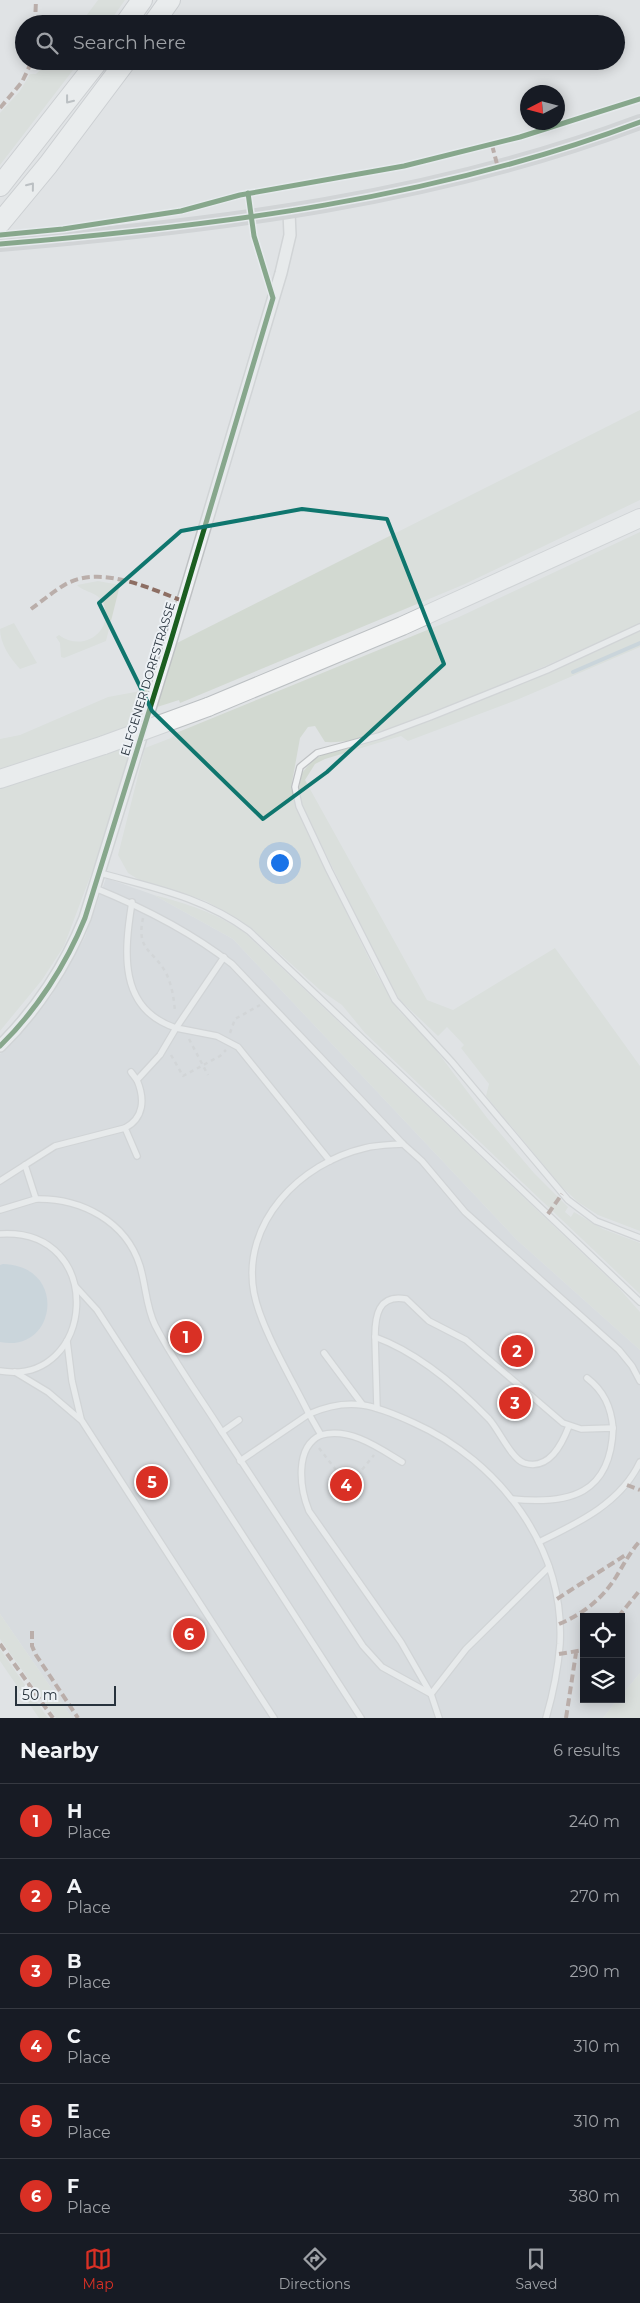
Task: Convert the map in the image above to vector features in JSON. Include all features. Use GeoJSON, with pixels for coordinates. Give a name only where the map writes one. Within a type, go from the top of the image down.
{"type":"FeatureCollection","features":[{"type":"Feature","properties":{"kind":"highway"},"geometry":{"type":"LineString","coordinates":[[131,15],[142,0]]}},
{"type":"Feature","properties":{"kind":"highway"},"geometry":{"type":"LineString","coordinates":[[159,15],[170,0]]}},
{"type":"Feature","properties":{"kind":"highway"},"geometry":{"type":"LineString","coordinates":[[0,186],[91,70]]}},
{"type":"Feature","properties":{"kind":"highway"},"geometry":{"type":"LineString","coordinates":[[0,223],[48,165],[119,70]]}},
{"type":"Feature","properties":{"kind":"main road"},"geometry":{"type":"LineString","coordinates":[[0,779],[104,745],[208,707],[402,626],[640,518]]}},
{"type":"Feature","properties":{"kind":"street"},"geometry":{"type":"LineString","coordinates":[[0,244],[289,212],[420,188],[552,152],[640,122]]}},
{"type":"Feature","properties":{"kind":"street","name":"ELFGENER DORFSTRASSE"},"geometry":{"type":"LineString","coordinates":[[0,1046],[38,1001],[56,973],[79,932],[95,888],[281,273],[290,235],[289,212]]}},
{"type":"Feature","properties":{"kind":"lane"},"geometry":{"type":"LineString","coordinates":[[640,627],[547,670],[423,720],[374,738],[317,753],[300,767],[295,787],[299,806],[395,1000],[452,1062],[568,1200],[596,1221],[640,1238]]}},
{"type":"Feature","properties":{"kind":"lane"},"geometry":{"type":"LineString","coordinates":[[100,873],[202,903],[226,915],[249,931],[640,1302]]}},
{"type":"Feature","properties":{"kind":"lane"},"geometry":{"type":"LineString","coordinates":[[95,888],[132,902],[224,957],[295,1028],[403,1144],[422,1161],[464,1212],[619,1350],[632,1366],[640,1381]]}},
{"type":"Feature","properties":{"kind":"lane"},"geometry":{"type":"LineString","coordinates":[[132,902],[126,945],[129,979],[140,1001],[152,1016],[164,1024],[217,1036],[238,1047],[330,1161]]}},
{"type":"Feature","properties":{"kind":"lane"},"geometry":{"type":"LineString","coordinates":[[137,1080],[160,1055],[224,957]]}},
{"type":"Feature","properties":{"kind":"lane"},"geometry":{"type":"LineString","coordinates":[[0,1181],[55,1146],[125,1128],[133,1124],[140,1112],[142,1098],[137,1080],[131,1072]]}},
{"type":"Feature","properties":{"kind":"lane"},"geometry":{"type":"LineString","coordinates":[[125,1128],[137,1156]]}},
{"type":"Feature","properties":{"kind":"lane"},"geometry":{"type":"LineString","coordinates":[[321,1435],[258,1308],[252,1279],[258,1239],[275,1207],[298,1181],[330,1161],[364,1148],[403,1144]]}},
{"type":"Feature","properties":{"kind":"lane"},"geometry":{"type":"LineString","coordinates":[[25,1165],[36,1199]]}},
{"type":"Feature","properties":{"kind":"lane"},"geometry":{"type":"LineString","coordinates":[[0,1210],[36,1199],[77,1204],[106,1219],[124,1236],[140,1264],[150,1311],[156,1327],[240,1461],[372,1657],[382,1667],[431,1694]]}},
{"type":"Feature","properties":{"kind":"lane"},"geometry":{"type":"LineString","coordinates":[[0,1234],[22,1235],[48,1246],[68,1266],[76,1287],[78,1309],[76,1321],[67,1341],[44,1362],[15,1372],[0,1371]]}},
{"type":"Feature","properties":{"kind":"lane"},"geometry":{"type":"LineString","coordinates":[[76,1287],[97,1310],[361,1718]]}},
{"type":"Feature","properties":{"kind":"lane"},"geometry":{"type":"LineString","coordinates":[[377,1408],[376,1316],[380,1307],[392,1300],[406,1300],[430,1321],[466,1340],[558,1420],[569,1426],[581,1429],[613,1428]]}},
{"type":"Feature","properties":{"kind":"lane"},"geometry":{"type":"LineString","coordinates":[[375,1337],[390,1342],[415,1357],[451,1384],[490,1420],[513,1455],[524,1463],[536,1464],[548,1460],[559,1447],[569,1426]]}},
{"type":"Feature","properties":{"kind":"lane"},"geometry":{"type":"LineString","coordinates":[[67,1341],[74,1392],[82,1421]]}},
{"type":"Feature","properties":{"kind":"lane"},"geometry":{"type":"LineString","coordinates":[[324,1353],[362,1404]]}},
{"type":"Feature","properties":{"kind":"lane"},"geometry":{"type":"LineString","coordinates":[[15,1372],[48,1392],[82,1421],[274,1718]]}},
{"type":"Feature","properties":{"kind":"lane"},"geometry":{"type":"LineString","coordinates":[[512,1499],[554,1500],[588,1488],[600,1477],[609,1461],[613,1428],[606,1399],[598,1387],[587,1378]]}},
{"type":"Feature","properties":{"kind":"lane"},"geometry":{"type":"LineString","coordinates":[[240,1461],[309,1414],[331,1406],[362,1404],[377,1408],[418,1425],[452,1444],[483,1468],[512,1499],[539,1542],[549,1567],[557,1599],[560,1642],[554,1687],[546,1718]]}},
{"type":"Feature","properties":{"kind":"lane"},"geometry":{"type":"LineString","coordinates":[[222,1432],[239,1420]]}},
{"type":"Feature","properties":{"kind":"lane"},"geometry":{"type":"LineString","coordinates":[[402,1462],[380,1448],[349,1435],[333,1433],[321,1435],[312,1440],[304,1456],[302,1472],[304,1497],[309,1511],[401,1642],[431,1694],[439,1718]]}},
{"type":"Feature","properties":{"kind":"lane"},"geometry":{"type":"LineString","coordinates":[[539,1542],[579,1521],[609,1501],[627,1485],[640,1462]]}},
{"type":"Feature","properties":{"kind":"lane"},"geometry":{"type":"LineString","coordinates":[[431,1694],[466,1648],[549,1567]]}},
{"type":"Feature","properties":{"kind":"path"},"geometry":{"type":"LineString","coordinates":[[145,909],[142,940],[146,950],[168,977],[172,991],[176,1028],[189,1039],[208,1075]]}},
{"type":"Feature","properties":{"kind":"path"},"geometry":{"type":"LineString","coordinates":[[312,1440],[336,1470],[356,1477]]}},
{"type":"Feature","properties":{"kind":"path"},"geometry":{"type":"LineString","coordinates":[[352,1482],[380,1448]]}},
{"type":"Feature","properties":{"kind":"highlighted area"},"geometry":{"type":"Polygon","coordinates":[[[302,509],[387,519],[444,664],[327,772],[263,819],[152,711],[99,603],[181,531],[302,509]]]}},
{"type":"Feature","properties":{"kind":"shaded area"},"geometry":{"type":"Polygon","coordinates":[[[98,0],[125,0],[114,15],[87,15],[98,0]]]}},
{"type":"Feature","properties":{"kind":"shaded area"},"geometry":{"type":"Polygon","coordinates":[[[40,70],[73,70],[0,165],[0,113],[20,91],[30,74],[36,74],[40,70]]]}},
{"type":"Feature","properties":{"kind":"shaded area"},"geometry":{"type":"Polygon","coordinates":[[[640,410],[640,500],[465,584],[180,703],[179,700],[154,708],[64,946],[42,980],[0,1031],[0,739],[20,735],[108,697],[146,690],[169,647],[640,410]]]}},
{"type":"Feature","properties":{"kind":"shaded area"},"geometry":{"type":"Polygon","coordinates":[[[640,532],[640,624],[478,694],[363,738],[325,742],[315,726],[308,727],[300,738],[291,788],[306,830],[377,975],[399,1011],[427,1038],[488,1119],[534,1173],[568,1207],[565,1212],[571,1217],[574,1212],[603,1229],[640,1243],[640,1294],[365,1033],[342,1005],[320,990],[250,927],[206,901],[141,881],[128,873],[118,855],[145,748],[171,738],[176,733],[459,617],[640,532]]]}},
{"type":"Feature","properties":{"kind":"shaded area"},"geometry":{"type":"Polygon","coordinates":[[[98,581],[120,585],[106,641],[64,658],[61,657],[60,643],[56,637],[59,635],[68,640],[85,641],[100,632],[104,624],[106,615],[102,600],[77,585],[98,581]]]}},
{"type":"Feature","properties":{"kind":"shaded area"},"geometry":{"type":"Polygon","coordinates":[[[14,623],[37,663],[20,669],[6,650],[0,635],[0,629],[14,623]]]}},
{"type":"Feature","properties":{"kind":"shaded area"},"geometry":{"type":"Polygon","coordinates":[[[640,631],[640,647],[519,699],[408,741],[401,736],[325,759],[315,764],[305,780],[427,1000],[453,1010],[555,948],[640,1066],[640,1231],[598,1215],[578,1202],[562,1187],[486,1096],[489,1084],[461,1048],[464,1045],[447,1027],[438,1036],[400,1000],[389,983],[303,807],[299,790],[301,774],[313,760],[324,754],[373,741],[435,719],[640,631]]]}},
{"type":"Feature","properties":{"kind":"shaded area"},"geometry":{"type":"Polygon","coordinates":[[[106,878],[154,895],[233,939],[517,1240],[640,1350],[640,1673],[625,1691],[625,1613],[580,1613],[580,1703],[615,1703],[603,1718],[72,1718],[0,1614],[0,1054],[51,996],[85,937],[106,878]]]}},
{"type":"Feature","properties":{"kind":"shaded area"},"geometry":{"type":"Polygon","coordinates":[[[154,895],[200,909],[244,932],[617,1286],[640,1312],[640,1350],[517,1240],[233,939],[154,895]]]}},
{"type":"Feature","properties":{"kind":"shaded area"},"geometry":{"type":"Polygon","coordinates":[[[0,1614],[72,1718],[56,1718],[0,1639],[0,1614]]]}},
{"type":"Feature","properties":{"kind":"shaded area"},"geometry":{"type":"Polygon","coordinates":[[[0,1649],[48,1718],[39,1718],[0,1661],[0,1649]]]}},
{"type":"Feature","properties":{"kind":"shaded area"},"geometry":{"type":"Polygon","coordinates":[[[640,1673],[640,1718],[603,1718],[615,1703],[625,1703],[625,1691],[640,1673]]]}},
{"type":"Feature","properties":{"kind":"water"},"geometry":{"type":"Polygon","coordinates":[[[0,1265],[24,1268],[38,1279],[46,1293],[47,1308],[43,1323],[33,1335],[19,1342],[0,1342],[0,1265]]]}},
{"type":"Feature","properties":{"kind":"waterway"},"geometry":{"type":"LineString","coordinates":[[573,672],[640,643]]}},
{"type":"Feature","properties":{"kind":"marked path"},"geometry":{"type":"LineString","coordinates":[[35,15],[36,0]]}},
{"type":"Feature","properties":{"kind":"marked path"},"geometry":{"type":"LineString","coordinates":[[0,108],[22,82],[28,70]]}},
{"type":"Feature","properties":{"kind":"marked path"},"geometry":{"type":"LineString","coordinates":[[492,145],[498,168]]}},
{"type":"Feature","properties":{"kind":"marked path"},"geometry":{"type":"LineString","coordinates":[[31,609],[66,584],[94,577],[125,580],[183,601]]}},
{"type":"Feature","properties":{"kind":"marked path"},"geometry":{"type":"LineString","coordinates":[[548,1214],[562,1194]]}},
{"type":"Feature","properties":{"kind":"marked path"},"geometry":{"type":"LineString","coordinates":[[627,1485],[640,1490]]}},
{"type":"Feature","properties":{"kind":"marked path"},"geometry":{"type":"LineString","coordinates":[[559,1624],[584,1611],[605,1592],[640,1541]]}},
{"type":"Feature","properties":{"kind":"marked path"},"geometry":{"type":"LineString","coordinates":[[557,1599],[627,1554]]}},
{"type":"Feature","properties":{"kind":"marked path"},"geometry":{"type":"LineString","coordinates":[[621,1613],[640,1590]]}},
{"type":"Feature","properties":{"kind":"marked path"},"geometry":{"type":"LineString","coordinates":[[32,1631],[32,1646],[36,1655],[78,1718]]}},
{"type":"Feature","properties":{"kind":"marked path"},"geometry":{"type":"LineString","coordinates":[[0,1644],[53,1718]]}},
{"type":"Feature","properties":{"kind":"marked path"},"geometry":{"type":"LineString","coordinates":[[559,1654],[580,1651]]}},
{"type":"Feature","properties":{"kind":"marked path"},"geometry":{"type":"LineString","coordinates":[[566,1718],[576,1653]]}},
{"type":"Feature","properties":{"kind":"cycle path"},"geometry":{"type":"LineString","coordinates":[[0,235],[63,229],[181,211],[240,195],[404,166],[520,137],[640,99]]}},
{"type":"Feature","properties":{"kind":"cycle path"},"geometry":{"type":"LineString","coordinates":[[0,244],[81,237],[244,218],[405,190],[563,149],[640,122]]}},
{"type":"Feature","properties":{"kind":"cycle path"},"geometry":{"type":"LineString","coordinates":[[0,1046],[38,1003],[69,953],[85,918],[169,647],[273,298],[254,236],[248,193]]}},
{"type":"Feature","properties":{"kind":"place","name":"H"},"geometry":{"type":"Point","coordinates":[186,1337]}},
{"type":"Feature","properties":{"kind":"place","name":"A"},"geometry":{"type":"Point","coordinates":[517,1351]}},
{"type":"Feature","properties":{"kind":"place","name":"B"},"geometry":{"type":"Point","coordinates":[515,1403]}},
{"type":"Feature","properties":{"kind":"place","name":"E"},"geometry":{"type":"Point","coordinates":[152,1482]}},
{"type":"Feature","properties":{"kind":"place","name":"C"},"geometry":{"type":"Point","coordinates":[346,1485]}},
{"type":"Feature","properties":{"kind":"place","name":"F"},"geometry":{"type":"Point","coordinates":[189,1634]}}]}
